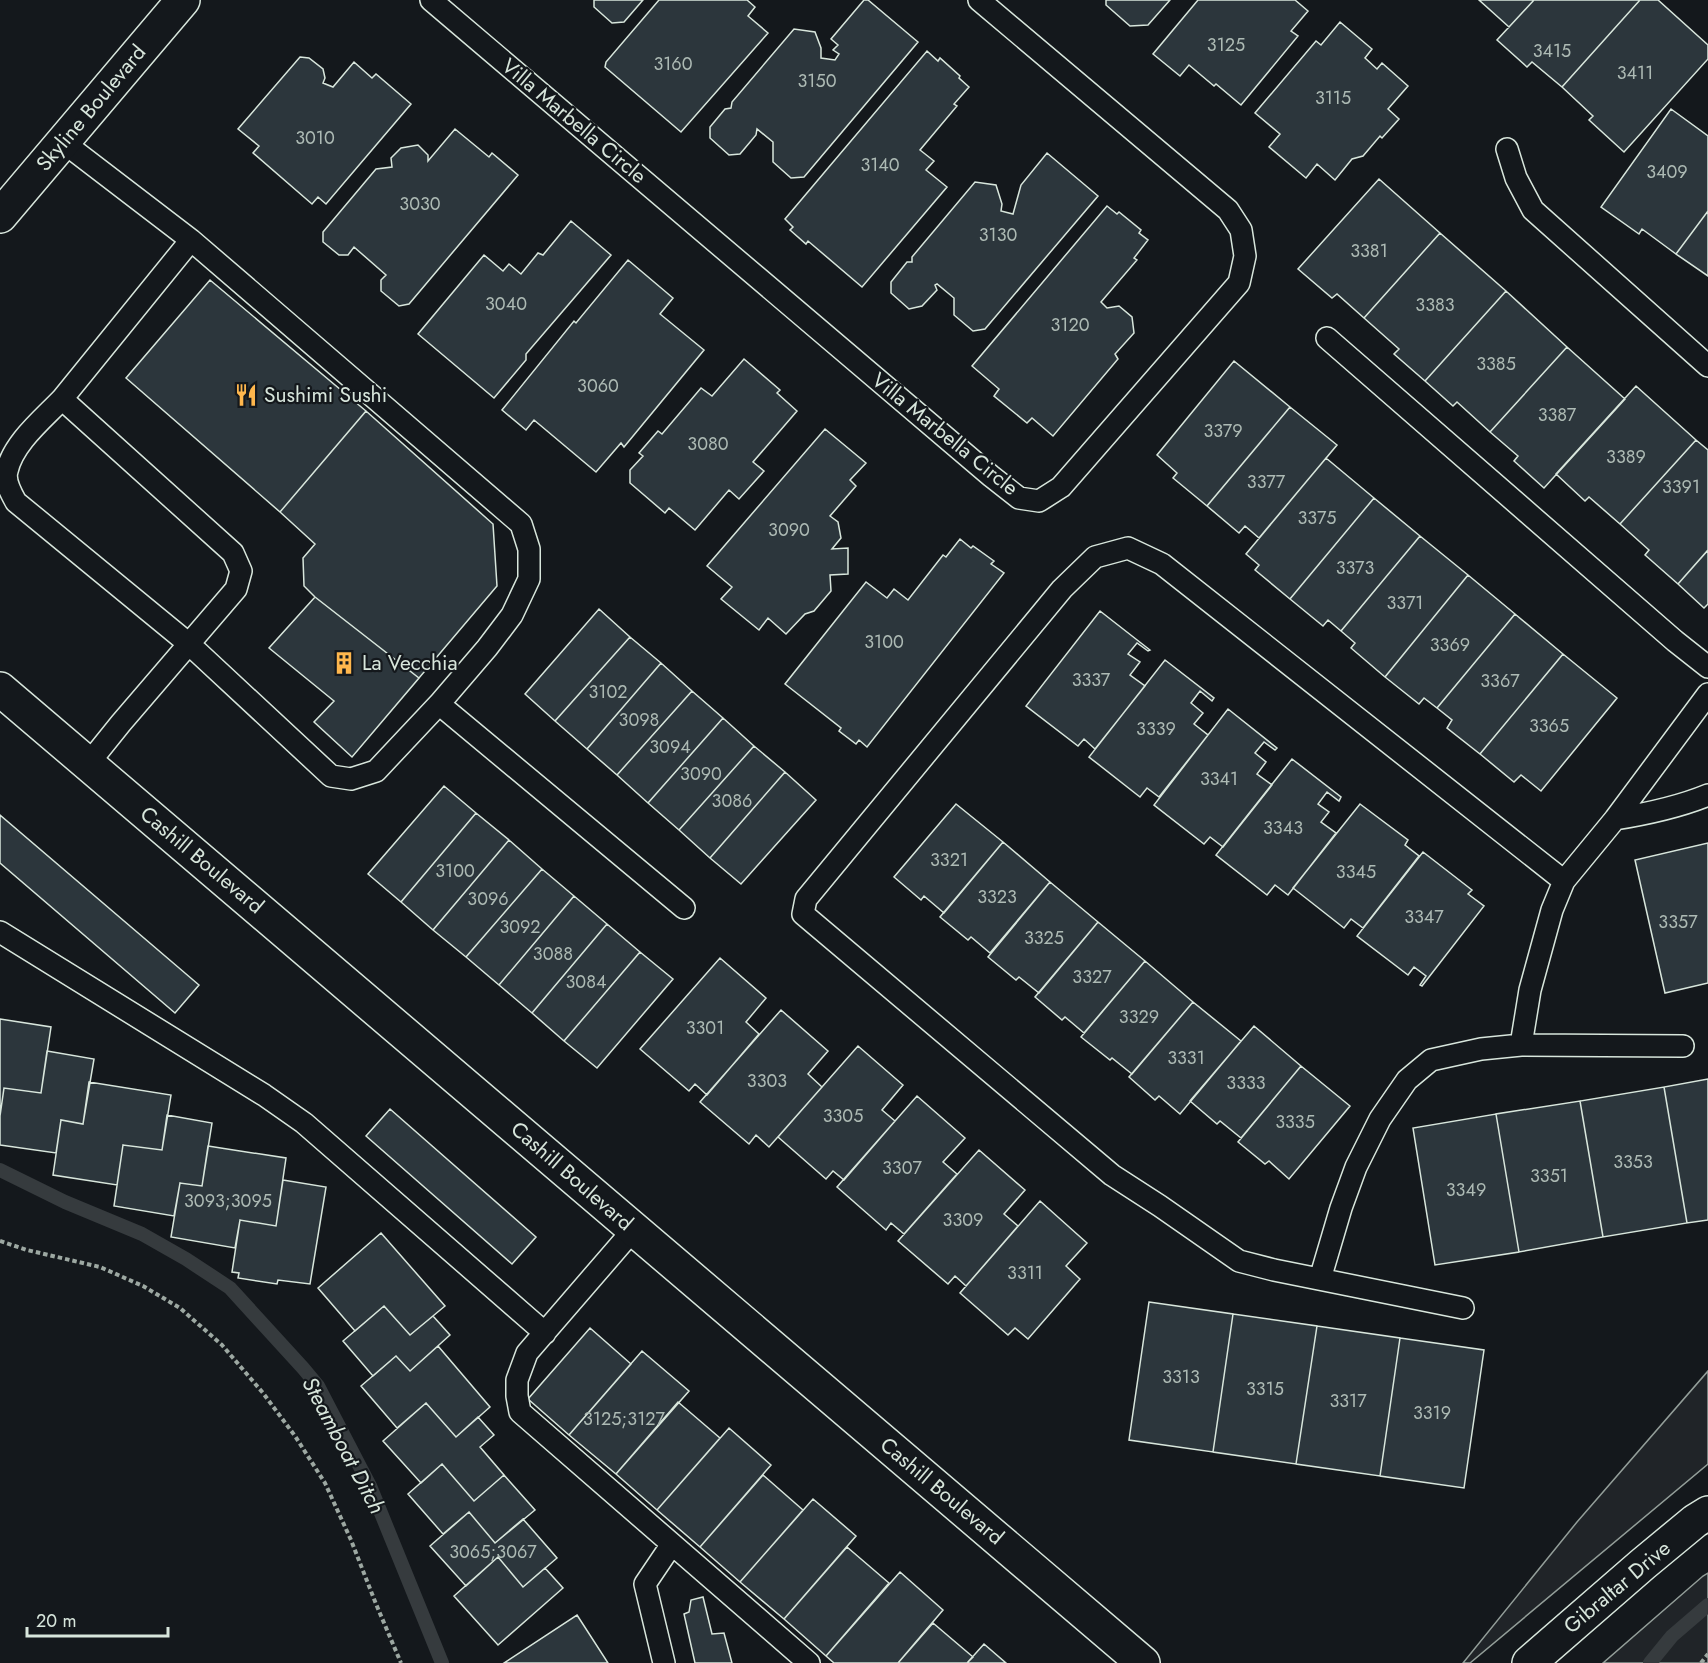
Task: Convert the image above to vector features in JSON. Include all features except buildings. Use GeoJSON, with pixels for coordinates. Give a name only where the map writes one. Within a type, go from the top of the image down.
{"type":"FeatureCollection","features":[{"type":"Feature","properties":{"kind":"street","name":"Skyline Boulevard"},"geometry":{"type":"LineString","coordinates":[[2,206],[63,142],[183,0]]}},
{"type":"Feature","properties":{"kind":"street","name":"Cashill Boulevard"},"geometry":{"type":"LineString","coordinates":[[0,689],[1143,1663]]}},
{"type":"Feature","properties":{"kind":"street","name":"Gibraltar Drive"},"geometry":{"type":"LineString","coordinates":[[1528,1663],[1643,1564],[1708,1513]]}},
{"type":"Feature","properties":{"kind":"lane","name":"Villa Marbella Circle"},"geometry":{"type":"LineString","coordinates":[[431,0],[991,476],[1019,498],[1039,501],[1061,487],[1239,283],[1245,256],[1240,230],[1228,210],[979,0]]}},
{"type":"Feature","properties":{"kind":"lane"},"geometry":{"type":"LineString","coordinates":[[63,142],[191,240],[521,524],[529,549],[529,579],[512,615],[488,648],[376,771],[351,779],[331,776],[189,644],[16,502],[8,488],[6,472],[18,445],[62,399],[191,240]]}},
{"type":"Feature","properties":{"kind":"lane"},"geometry":{"type":"LineString","coordinates":[[1507,149],[1516,178],[1533,210],[1708,366]]}},
{"type":"Feature","properties":{"kind":"lane"},"geometry":{"type":"LineString","coordinates":[[1328,338],[1675,641],[1708,667]]}},
{"type":"Feature","properties":{"kind":"lane"},"geometry":{"type":"LineString","coordinates":[[62,399],[233,553],[241,571],[236,589],[88,764]]}},
{"type":"Feature","properties":{"kind":"lane"},"geometry":{"type":"LineString","coordinates":[[1463,1308],[1239,1261],[1112,1175],[803,914],[806,898],[1062,589],[1095,556],[1128,548],[1162,564],[1564,881]]}},
{"type":"Feature","properties":{"kind":"lane"},"geometry":{"type":"LineString","coordinates":[[1521,1045],[1530,990],[1552,909],[1564,881],[1615,819],[1708,694]]}},
{"type":"Feature","properties":{"kind":"lane"},"geometry":{"type":"LineString","coordinates":[[439,704],[684,908]]}},
{"type":"Feature","properties":{"kind":"lane"},"geometry":{"type":"LineString","coordinates":[[1615,819],[1640,815],[1708,795]]}},
{"type":"Feature","properties":{"kind":"lane"},"geometry":{"type":"LineString","coordinates":[[0,932],[264,1095],[304,1123],[544,1333]]}},
{"type":"Feature","properties":{"kind":"lane"},"geometry":{"type":"LineString","coordinates":[[1320,1279],[1356,1167],[1380,1119],[1407,1080],[1431,1060],[1481,1049],[1521,1045],[1683,1046]]}},
{"type":"Feature","properties":{"kind":"lane"},"geometry":{"type":"LineString","coordinates":[[634,1229],[527,1353],[517,1380],[520,1412],[809,1663]]}},
{"type":"Feature","properties":{"kind":"lane"},"geometry":{"type":"LineString","coordinates":[[664,1663],[645,1584],[672,1544]]}},
{"type":"Feature","properties":{"kind":"path"},"geometry":{"type":"LineString","coordinates":[[0,1241],[27,1250],[100,1267],[143,1286],[180,1308],[222,1345],[263,1393],[295,1436],[325,1483],[401,1663]]}},
{"type":"Feature","properties":{"kind":"path"},"geometry":{"type":"LineString","coordinates":[[1701,1663],[1708,1654]]}},
{"type":"Feature","properties":{"kind":"shaded area"},"geometry":{"type":"Polygon","coordinates":[[[1708,1371],[1708,1464],[1470,1663],[1463,1663],[1577,1522],[1708,1371]]]}},
{"type":"Feature","properties":{"kind":"shaded area"},"geometry":{"type":"Polygon","coordinates":[[[1708,1573],[1708,1663],[1603,1663],[1703,1576],[1708,1573]]]}},
{"type":"Feature","properties":{"kind":"waterway","name":"Steamboat Ditch"},"geometry":{"type":"LineString","coordinates":[[0,1170],[65,1202],[142,1234],[186,1259],[230,1288],[303,1368],[318,1386],[370,1486],[442,1663]]}},
{"type":"Feature","properties":{"kind":"waterway","name":"Steamboat Ditch"},"geometry":{"type":"LineString","coordinates":[[1650,1663],[1672,1636],[1708,1605]]}},
{"type":"Feature","properties":{"kind":"place","name":"Sushimi Sushi"},"geometry":{"type":"Point","coordinates":[246,395]}},
{"type":"Feature","properties":{"kind":"place","name":"La Vecchia"},"geometry":{"type":"Point","coordinates":[344,663]}}]}
